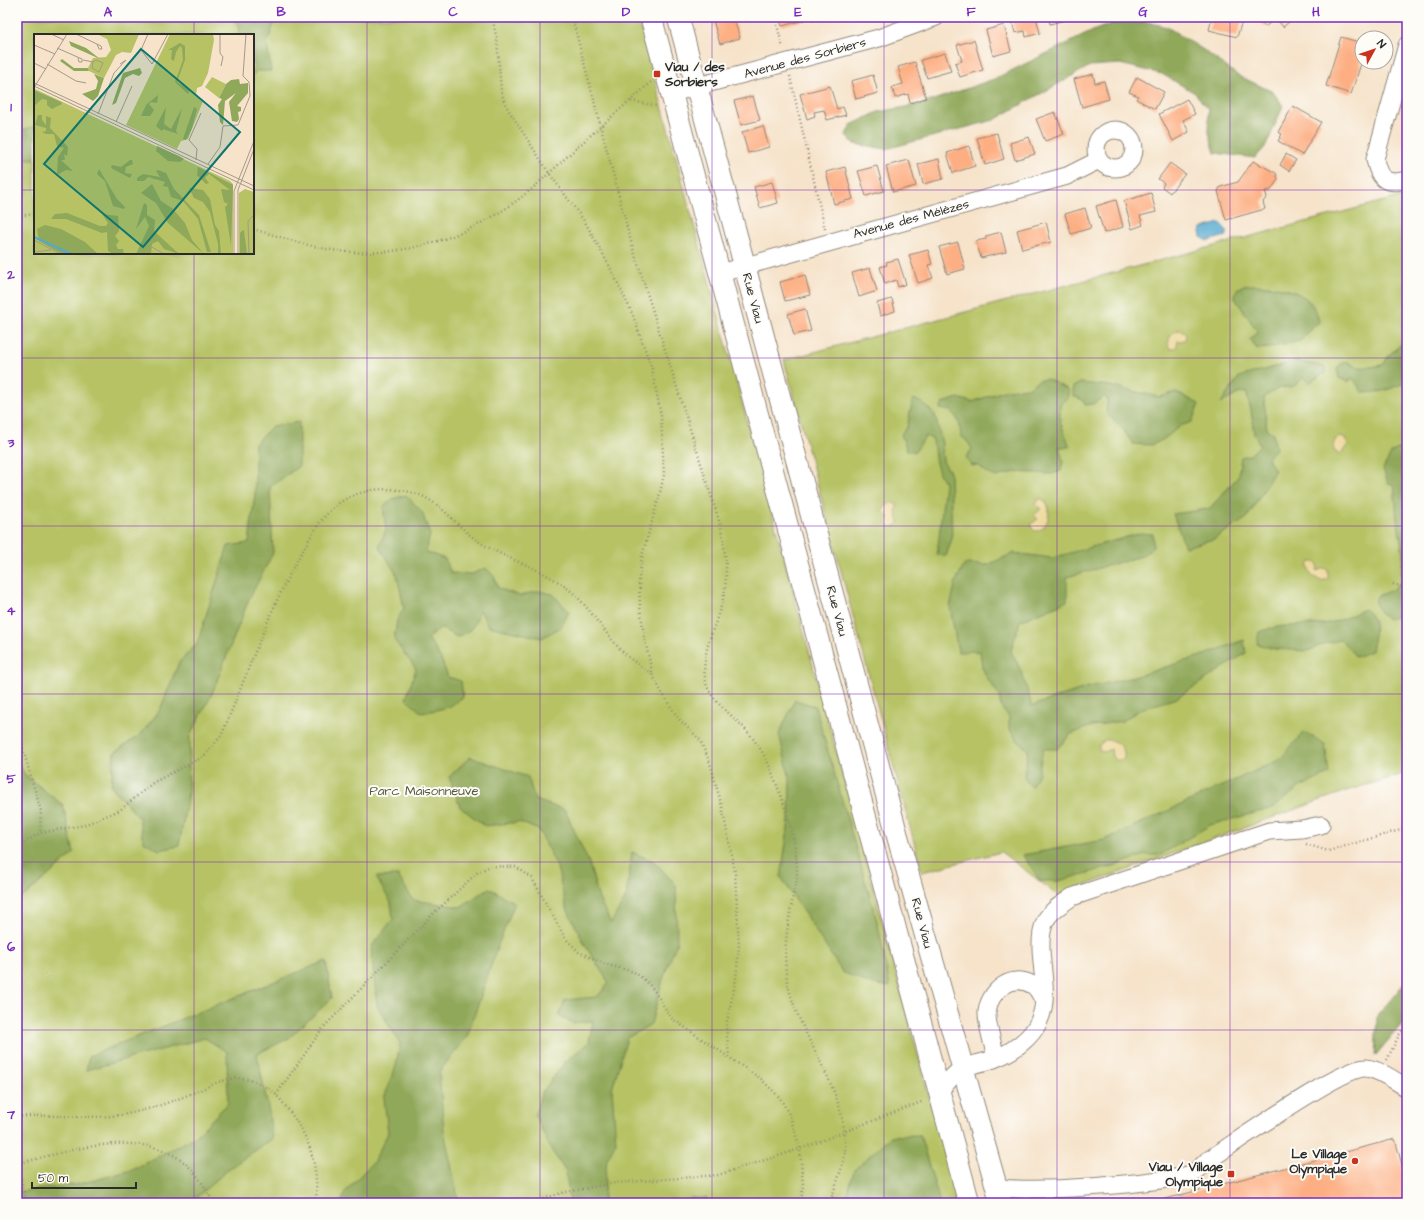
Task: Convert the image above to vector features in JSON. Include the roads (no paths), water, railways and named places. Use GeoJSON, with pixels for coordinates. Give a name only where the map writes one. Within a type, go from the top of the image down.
{"type":"FeatureCollection","features":[{"type":"Feature","properties":{"kind":"main road","name":"Rue Viau"},"geometry":{"type":"LineString","coordinates":[[652,17],[668,100],[721,273],[935,1095],[968,1203]]}},
{"type":"Feature","properties":{"kind":"main road","name":"Rue Viau"},"geometry":{"type":"LineString","coordinates":[[678,17],[898,838],[998,1195]]}},
{"type":"Feature","properties":{"kind":"street","name":"Avenue des Sorbiers"},"geometry":{"type":"LineString","coordinates":[[668,100],[696,87],[879,38],[936,17]]}},
{"type":"Feature","properties":{"kind":"street"},"geometry":{"type":"LineString","coordinates":[[1407,45],[1375,159],[1378,172],[1384,180],[1396,183],[1407,180]]}},
{"type":"Feature","properties":{"kind":"street","name":"Avenue des Mélèzes"},"geometry":{"type":"LineString","coordinates":[[721,273],[1067,176],[1099,160]]}},
{"type":"Feature","properties":{"kind":"street"},"geometry":{"type":"LineString","coordinates":[[935,1095],[962,1068],[996,1058],[1016,1047],[1027,1037],[1039,1022],[1044,1001],[1042,945],[1044,924],[1051,914],[1072,897],[1269,831],[1302,829],[1321,824]]}},
{"type":"Feature","properties":{"kind":"street"},"geometry":{"type":"LineString","coordinates":[[996,1058],[987,1014],[990,1000],[997,991],[1006,983],[1016,980],[1035,986],[1044,1001]]}},
{"type":"Feature","properties":{"kind":"street"},"geometry":{"type":"LineString","coordinates":[[998,1195],[1002,1189],[1042,1190],[1154,1180],[1193,1173],[1218,1154],[1302,1098],[1337,1078],[1365,1068],[1382,1073],[1407,1088]]}},
{"type":"Feature","properties":{"kind":"water"},"geometry":{"type":"Polygon","coordinates":[[[1220,223],[1228,232],[1226,236],[1208,241],[1201,237],[1200,232],[1202,228],[1220,223]]]}},
{"type":"Feature","properties":{"kind":"place","name":"Viau / des Sorbiers"},"geometry":{"type":"Point","coordinates":[657,74]}},
{"type":"Feature","properties":{"kind":"place","name":"Le Village Olympique"},"geometry":{"type":"Point","coordinates":[1355,1161]}},
{"type":"Feature","properties":{"kind":"place","name":"Viau / Village Olympique"},"geometry":{"type":"Point","coordinates":[1231,1174]}},
{"type":"Feature","properties":{"kind":"park label","name":"Parc Maisonneuve"},"geometry":{"type":"Point","coordinates":[424,791]}}]}
